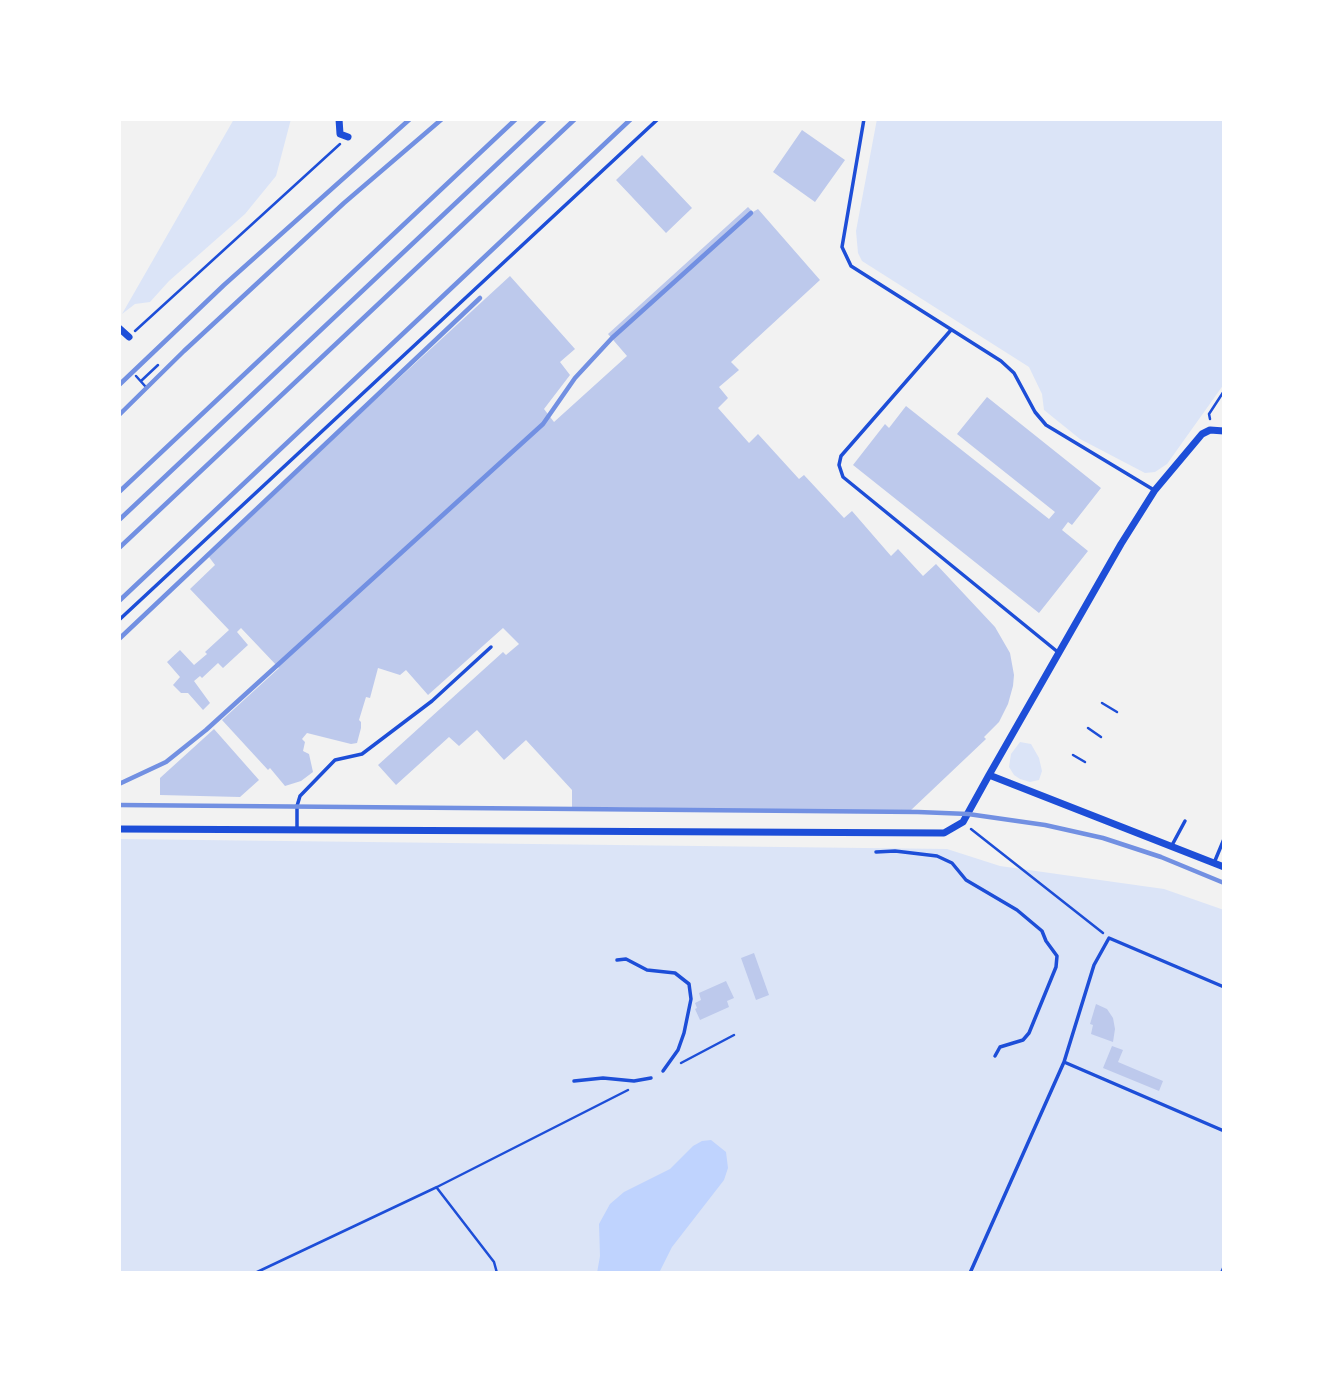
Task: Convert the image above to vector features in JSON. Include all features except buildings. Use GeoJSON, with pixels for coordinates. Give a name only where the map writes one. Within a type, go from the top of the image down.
{"type":"FeatureCollection","features":[{"type":"Feature","properties":{"kind":"street"},"geometry":{"type":"LineString","coordinates":[[339,119],[340,134],[348,137]]}},
{"type":"Feature","properties":{"kind":"street"},"geometry":{"type":"LineString","coordinates":[[119,328],[129,338]]}},
{"type":"Feature","properties":{"kind":"street"},"geometry":{"type":"LineString","coordinates":[[119,829],[944,833],[963,822],[1121,544],[1155,491],[1195,441],[1210,430],[1224,431]]}},
{"type":"Feature","properties":{"kind":"street"},"geometry":{"type":"LineString","coordinates":[[989,775],[1224,867]]}},
{"type":"Feature","properties":{"kind":"lane"},"geometry":{"type":"LineString","coordinates":[[119,620],[658,119]]}},
{"type":"Feature","properties":{"kind":"lane"},"geometry":{"type":"LineString","coordinates":[[864,119],[842,247],[851,266],[1000,361],[1014,373],[1035,412],[1046,425],[1155,491]]}},
{"type":"Feature","properties":{"kind":"lane"},"geometry":{"type":"LineString","coordinates":[[951,330],[841,456],[839,465],[843,477],[1060,653]]}},
{"type":"Feature","properties":{"kind":"lane"},"geometry":{"type":"LineString","coordinates":[[297,831],[297,806],[300,796],[335,760],[362,754],[432,701],[491,647]]}},
{"type":"Feature","properties":{"kind":"lane"},"geometry":{"type":"LineString","coordinates":[[1171,846],[1185,821]]}},
{"type":"Feature","properties":{"kind":"lane"},"geometry":{"type":"LineString","coordinates":[[1214,863],[1224,839]]}},
{"type":"Feature","properties":{"kind":"lane"},"geometry":{"type":"LineString","coordinates":[[876,852],[895,851],[937,856],[952,863],[967,880],[1017,911],[1042,931],[1057,956],[1056,967],[1029,1033],[1023,1040],[1000,1047],[995,1055]]}},
{"type":"Feature","properties":{"kind":"lane"},"geometry":{"type":"LineString","coordinates":[[970,1273],[1064,1062],[1094,965],[1109,938],[1224,988]]}},
{"type":"Feature","properties":{"kind":"lane"},"geometry":{"type":"LineString","coordinates":[[617,960],[626,959],[647,970],[675,974],[689,984],[691,999],[684,1033],[678,1050],[663,1072]]}},
{"type":"Feature","properties":{"kind":"lane"},"geometry":{"type":"LineString","coordinates":[[1064,1062],[1224,1131]]}},
{"type":"Feature","properties":{"kind":"lane"},"geometry":{"type":"LineString","coordinates":[[575,1081],[651,1078]]}},
{"type":"Feature","properties":{"kind":"path"},"geometry":{"type":"LineString","coordinates":[[129,338],[348,137]]}},
{"type":"Feature","properties":{"kind":"path"},"geometry":{"type":"LineString","coordinates":[[141,381],[158,365]]}},
{"type":"Feature","properties":{"kind":"path"},"geometry":{"type":"LineString","coordinates":[[136,376],[145,386]]}},
{"type":"Feature","properties":{"kind":"path"},"geometry":{"type":"LineString","coordinates":[[1210,430],[1209,414],[1224,391]]}},
{"type":"Feature","properties":{"kind":"path"},"geometry":{"type":"LineString","coordinates":[[1102,703],[1116,712]]}},
{"type":"Feature","properties":{"kind":"path"},"geometry":{"type":"LineString","coordinates":[[1088,728],[1101,737]]}},
{"type":"Feature","properties":{"kind":"path"},"geometry":{"type":"LineString","coordinates":[[1073,755],[1085,761]]}},
{"type":"Feature","properties":{"kind":"path"},"geometry":{"type":"LineString","coordinates":[[963,822],[1109,938]]}},
{"type":"Feature","properties":{"kind":"path"},"geometry":{"type":"LineString","coordinates":[[663,1072],[734,1035]]}},
{"type":"Feature","properties":{"kind":"path"},"geometry":{"type":"LineString","coordinates":[[255,1273],[437,1187],[627,1090]]}},
{"type":"Feature","properties":{"kind":"path"},"geometry":{"type":"LineString","coordinates":[[437,1187],[494,1262],[497,1273]]}},
{"type":"Feature","properties":{"kind":"path"},"geometry":{"type":"LineString","coordinates":[[1221,1273],[1224,1266]]}},
{"type":"Feature","properties":{"kind":"shaded area"},"geometry":{"type":"Polygon","coordinates":[[[234,119],[291,119],[276,176],[245,214],[169,281],[150,302],[135,304],[122,314],[234,119]]]}},
{"type":"Feature","properties":{"kind":"shaded area"},"geometry":{"type":"Polygon","coordinates":[[[877,119],[1224,119],[1224,384],[1167,464],[1155,472],[1145,473],[1080,439],[1044,410],[1042,394],[1029,367],[862,261],[858,253],[856,231],[877,119]]]}},
{"type":"Feature","properties":{"kind":"shaded area"},"geometry":{"type":"Polygon","coordinates":[[[1020,742],[1031,744],[1039,758],[1042,771],[1039,780],[1030,782],[1020,779],[1009,767],[1011,754],[1020,742]]]}},
{"type":"Feature","properties":{"kind":"shaded area"},"geometry":{"type":"Polygon","coordinates":[[[119,839],[947,849],[1000,866],[1164,889],[1224,910],[1224,1273],[119,1273],[119,839]]]}},
{"type":"Feature","properties":{"kind":"water"},"geometry":{"type":"Polygon","coordinates":[[[711,1140],[726,1152],[728,1168],[724,1180],[672,1247],[659,1273],[597,1273],[600,1256],[599,1224],[610,1204],[624,1192],[670,1169],[693,1146],[711,1140]]]}},
{"type":"Feature","properties":{"kind":"railway"},"geometry":{"type":"LineString","coordinates":[[119,385],[224,285],[410,119]]}},
{"type":"Feature","properties":{"kind":"railway"},"geometry":{"type":"LineString","coordinates":[[119,415],[344,203],[442,119]]}},
{"type":"Feature","properties":{"kind":"railway"},"geometry":{"type":"LineString","coordinates":[[119,492],[516,119]]}},
{"type":"Feature","properties":{"kind":"railway"},"geometry":{"type":"LineString","coordinates":[[119,520],[545,119]]}},
{"type":"Feature","properties":{"kind":"railway"},"geometry":{"type":"LineString","coordinates":[[119,548],[575,119]]}},
{"type":"Feature","properties":{"kind":"railway"},"geometry":{"type":"LineString","coordinates":[[119,601],[631,119]]}},
{"type":"Feature","properties":{"kind":"railway"},"geometry":{"type":"LineString","coordinates":[[119,784],[166,762],[206,730],[543,424],[575,378],[612,338],[751,213]]}},
{"type":"Feature","properties":{"kind":"railway"},"geometry":{"type":"LineString","coordinates":[[119,639],[480,298]]}},
{"type":"Feature","properties":{"kind":"railway"},"geometry":{"type":"LineString","coordinates":[[119,805],[968,814],[1045,825],[1103,838],[1161,857],[1224,883]]}}]}
